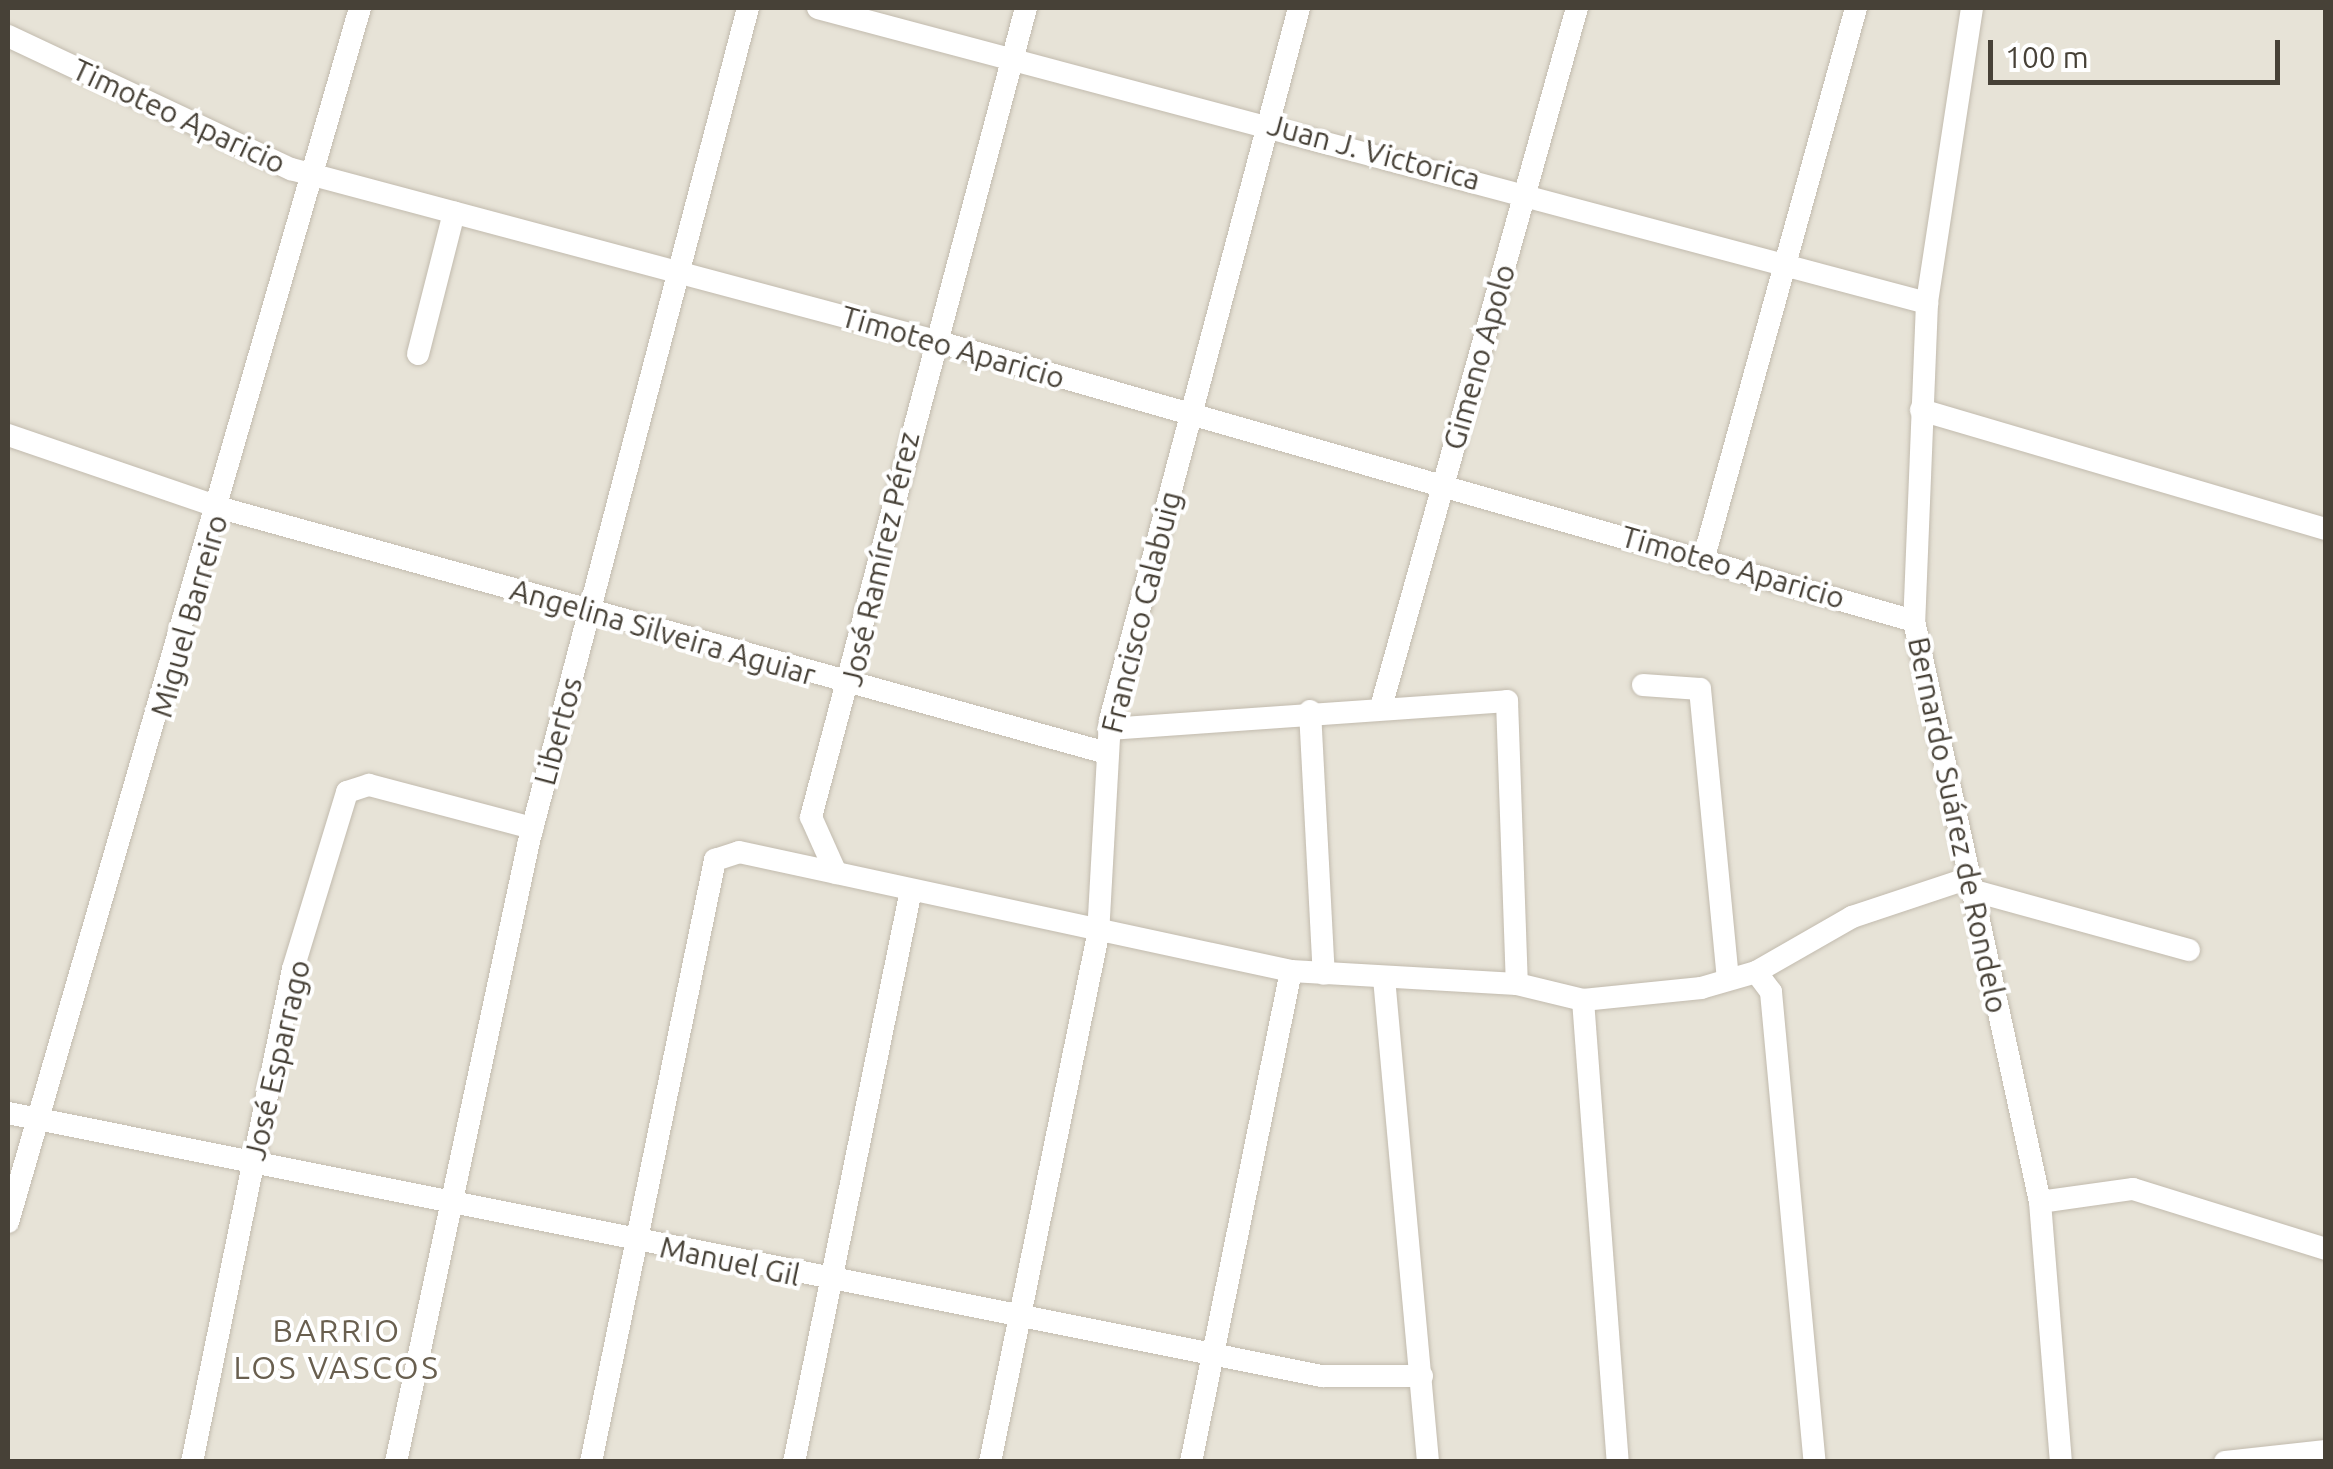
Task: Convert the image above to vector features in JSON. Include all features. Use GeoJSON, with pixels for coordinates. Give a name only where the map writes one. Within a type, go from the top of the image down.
{"type":"FeatureCollection","features":[{"type":"Feature","properties":{"kind":"street","name":"Miguel Barreiro"},"geometry":{"type":"LineString","coordinates":[[8,1222],[221,508],[360,8]]}},
{"type":"Feature","properties":{"kind":"street","name":"Libertos"},"geometry":{"type":"LineString","coordinates":[[396,1462],[448,1201],[532,828],[748,8]]}},
{"type":"Feature","properties":{"kind":"street","name":"Juan J. Victorica"},"geometry":{"type":"LineString","coordinates":[[818,8],[1784,260],[1927,303]]}},
{"type":"Feature","properties":{"kind":"street","name":"José Ramírez Pérez"},"geometry":{"type":"LineString","coordinates":[[836,873],[811,817],[932,340],[1026,8]]}},
{"type":"Feature","properties":{"kind":"street","name":"Francisco Calabuig"},"geometry":{"type":"LineString","coordinates":[[990,1462],[1023,1320],[1098,935],[1109,729],[1298,8]]}},
{"type":"Feature","properties":{"kind":"street","name":"Gimeno Apolo"},"geometry":{"type":"LineString","coordinates":[[1381,708],[1576,8]]}},
{"type":"Feature","properties":{"kind":"street"},"geometry":{"type":"LineString","coordinates":[[1704,556],[1856,8]]}},
{"type":"Feature","properties":{"kind":"street","name":"Bernardo Suárez de Rondelo"},"geometry":{"type":"LineString","coordinates":[[1972,8],[1927,303],[1914,620],[2040,1202],[2061,1462]]}},
{"type":"Feature","properties":{"kind":"street","name":"Timoteo Aparicio"},"geometry":{"type":"LineString","coordinates":[[8,36],[315,176],[932,340],[1191,416],[1704,556],[1914,620]]}},
{"type":"Feature","properties":{"kind":"street"},"geometry":{"type":"LineString","coordinates":[[418,354],[454,213]]}},
{"type":"Feature","properties":{"kind":"street"},"geometry":{"type":"LineString","coordinates":[[1921,410],[2326,529]]}},
{"type":"Feature","properties":{"kind":"street","name":"Angelina Silveira Aguiar"},"geometry":{"type":"LineString","coordinates":[[8,434],[221,508],[1107,753]]}},
{"type":"Feature","properties":{"kind":"street"},"geometry":{"type":"LineString","coordinates":[[1643,685],[1700,690],[1728,979]]}},
{"type":"Feature","properties":{"kind":"street"},"geometry":{"type":"LineString","coordinates":[[1109,729],[1310,710],[1508,701],[1516,984]]}},
{"type":"Feature","properties":{"kind":"street"},"geometry":{"type":"LineString","coordinates":[[1310,710],[1324,974]]}},
{"type":"Feature","properties":{"kind":"street","name":"José Esparrago"},"geometry":{"type":"LineString","coordinates":[[192,1462],[293,969],[347,792],[369,785],[532,828]]}},
{"type":"Feature","properties":{"kind":"street"},"geometry":{"type":"LineString","coordinates":[[591,1462],[633,1240],[715,860],[740,852],[1098,935],[1291,971],[1516,984],[1583,1000],[1756,972],[1852,916],[1970,884],[2190,950]]}},
{"type":"Feature","properties":{"kind":"street"},"geometry":{"type":"LineString","coordinates":[[794,1462],[911,890]]}},
{"type":"Feature","properties":{"kind":"street"},"geometry":{"type":"LineString","coordinates":[[1192,1462],[1291,971]]}},
{"type":"Feature","properties":{"kind":"street"},"geometry":{"type":"LineString","coordinates":[[1756,972],[1771,992],[1815,1462]]}},
{"type":"Feature","properties":{"kind":"street"},"geometry":{"type":"LineString","coordinates":[[1384,978],[1428,1462]]}},
{"type":"Feature","properties":{"kind":"street"},"geometry":{"type":"LineString","coordinates":[[1583,1000],[1618,1462]]}},
{"type":"Feature","properties":{"kind":"street","name":"Manuel Gil"},"geometry":{"type":"LineString","coordinates":[[8,1113],[252,1168],[448,1201],[1023,1320],[1352,1380],[1422,1376]]}},
{"type":"Feature","properties":{"kind":"street"},"geometry":{"type":"LineString","coordinates":[[2040,1202],[2133,1189],[2326,1249]]}},
{"type":"Feature","properties":{"kind":"street"},"geometry":{"type":"LineString","coordinates":[[2225,1462],[2326,1451]]}},
{"type":"Feature","properties":{"kind":"shaded area"},"geometry":{"type":"Polygon","coordinates":[[[8,8],[2325,8],[2325,1461],[8,1461],[8,8]]]}},
{"type":"Feature","properties":{"kind":"district","name":"BARRIO LOS VASCOS"},"geometry":{"type":"Point","coordinates":[337,1350]}}]}
